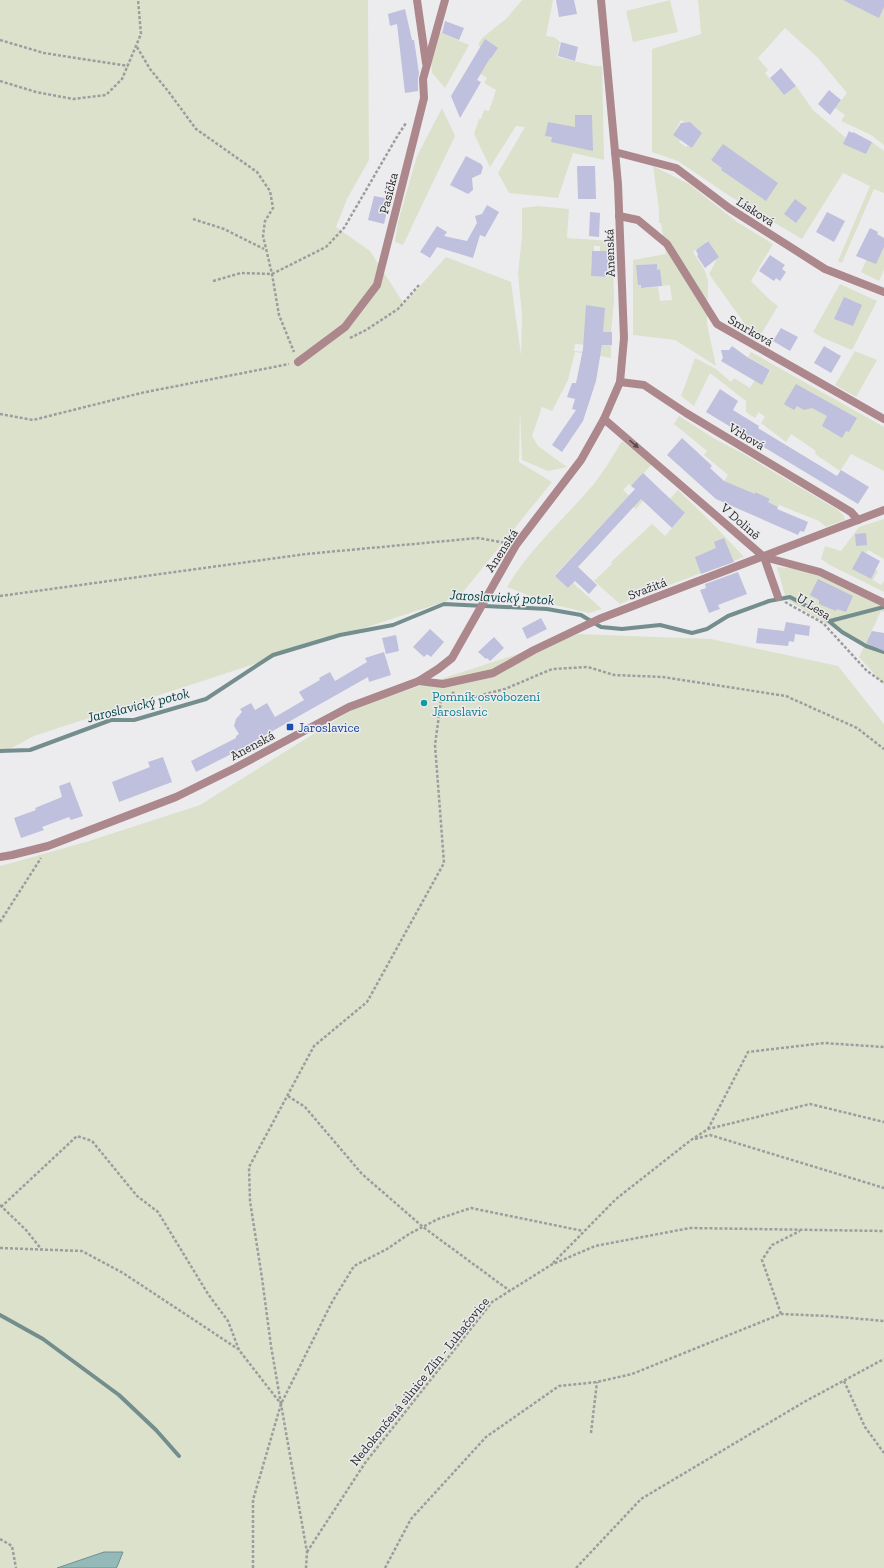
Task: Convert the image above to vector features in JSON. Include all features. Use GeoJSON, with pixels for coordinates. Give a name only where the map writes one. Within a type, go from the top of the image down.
{"type":"FeatureCollection","features":[{"type":"Feature","properties":{"kind":"street"},"geometry":{"type":"LineString","coordinates":[[417,0],[427,66]]}},
{"type":"Feature","properties":{"kind":"street","name":"Pasíčka"},"geometry":{"type":"LineString","coordinates":[[298,362],[345,327],[377,285],[424,98],[423,79],[445,0]]}},
{"type":"Feature","properties":{"kind":"street","name":"Anenská"},"geometry":{"type":"LineString","coordinates":[[0,856],[12,855],[48,846],[176,797],[236,768],[349,707],[419,681],[452,658],[474,616],[516,545],[581,460],[604,419],[620,382],[624,338],[619,216],[615,152],[601,0]]}},
{"type":"Feature","properties":{"kind":"street","name":"Lísková"},"geometry":{"type":"LineString","coordinates":[[615,152],[676,168],[729,208],[825,269],[884,292]]}},
{"type":"Feature","properties":{"kind":"street","name":"Smrková"},"geometry":{"type":"LineString","coordinates":[[619,216],[638,220],[667,244],[717,324],[884,419]]}},
{"type":"Feature","properties":{"kind":"street","name":"Vrbová"},"geometry":{"type":"LineString","coordinates":[[620,382],[644,384],[686,413],[851,512],[858,520]]}},
{"type":"Feature","properties":{"kind":"street","name":"V Dolině"},"geometry":{"type":"LineString","coordinates":[[604,419],[764,557],[820,572],[884,603]]}},
{"type":"Feature","properties":{"kind":"street","name":"Svažitá"},"geometry":{"type":"LineString","coordinates":[[419,681],[443,684],[493,673],[534,650],[586,624],[884,510]]}},
{"type":"Feature","properties":{"kind":"street","name":"U Lesa"},"geometry":{"type":"LineString","coordinates":[[764,557],[778,597]]}},
{"type":"Feature","properties":{"kind":"path"},"geometry":{"type":"LineString","coordinates":[[0,81],[36,92],[73,99],[106,95],[122,79],[137,46],[141,34],[138,0]]}},
{"type":"Feature","properties":{"kind":"path"},"geometry":{"type":"LineString","coordinates":[[0,40],[44,53],[128,66]]}},
{"type":"Feature","properties":{"kind":"path"},"geometry":{"type":"LineString","coordinates":[[0,414],[33,420],[141,393],[298,362],[279,315],[272,274],[265,249],[263,236],[265,221],[273,208],[270,191],[257,172],[196,129],[150,69],[137,46]]}},
{"type":"Feature","properties":{"kind":"path"},"geometry":{"type":"LineString","coordinates":[[213,281],[241,273],[272,274],[326,247],[344,228],[407,122]]}},
{"type":"Feature","properties":{"kind":"path"},"geometry":{"type":"LineString","coordinates":[[193,219],[224,229],[265,249]]}},
{"type":"Feature","properties":{"kind":"path"},"geometry":{"type":"LineString","coordinates":[[346,340],[366,330],[398,310],[419,285]]}},
{"type":"Feature","properties":{"kind":"path"},"geometry":{"type":"LineString","coordinates":[[0,596],[314,553],[478,538],[516,545]]}},
{"type":"Feature","properties":{"kind":"path","name":"U Lesa"},"geometry":{"type":"LineString","coordinates":[[778,597],[790,606],[823,623],[867,671],[884,683]]}},
{"type":"Feature","properties":{"kind":"path"},"geometry":{"type":"LineString","coordinates":[[443,684],[462,700],[505,689],[552,669],[588,667],[614,675],[663,677],[786,696],[857,728],[884,750]]}},
{"type":"Feature","properties":{"kind":"path"},"geometry":{"type":"LineString","coordinates":[[306,1568],[307,1552],[270,1346],[262,1278],[250,1201],[249,1167],[314,1046],[367,1002],[444,863],[435,745],[443,684]]}},
{"type":"Feature","properties":{"kind":"path"},"geometry":{"type":"LineString","coordinates":[[0,922],[48,846]]}},
{"type":"Feature","properties":{"kind":"path"},"geometry":{"type":"LineString","coordinates":[[708,1129],[748,1052],[824,1043],[884,1047]]}},
{"type":"Feature","properties":{"kind":"path"},"geometry":{"type":"LineString","coordinates":[[288,1096],[305,1107],[362,1174],[424,1226],[510,1291]]}},
{"type":"Feature","properties":{"kind":"path"},"geometry":{"type":"LineString","coordinates":[[551,1265],[616,1199],[691,1140],[708,1129],[810,1104],[884,1122]]}},
{"type":"Feature","properties":{"kind":"path"},"geometry":{"type":"LineString","coordinates":[[691,1140],[710,1135],[884,1188]]}},
{"type":"Feature","properties":{"kind":"path"},"geometry":{"type":"LineString","coordinates":[[42,1250],[26,1230],[1,1206],[77,1136],[92,1141],[137,1196],[158,1212],[208,1294],[228,1321],[239,1350],[281,1404]]}},
{"type":"Feature","properties":{"kind":"path"},"geometry":{"type":"LineString","coordinates":[[253,1568],[253,1500],[281,1404],[332,1302],[354,1266],[387,1249],[409,1234],[438,1219],[471,1208],[583,1231]]}},
{"type":"Feature","properties":{"kind":"path","name":"Nedokončená silnice Zlín - Luhačovice"},"geometry":{"type":"LineString","coordinates":[[307,1552],[365,1462],[492,1302],[551,1265],[595,1246],[690,1228],[884,1231]]}},
{"type":"Feature","properties":{"kind":"path"},"geometry":{"type":"LineString","coordinates":[[781,1314],[762,1260],[772,1245],[785,1240],[802,1230]]}},
{"type":"Feature","properties":{"kind":"path"},"geometry":{"type":"LineString","coordinates":[[0,1248],[82,1251],[123,1273],[239,1350]]}},
{"type":"Feature","properties":{"kind":"path"},"geometry":{"type":"LineString","coordinates":[[385,1568],[411,1519],[486,1437],[559,1386],[597,1382],[632,1374],[781,1314],[884,1321]]}},
{"type":"Feature","properties":{"kind":"path"},"geometry":{"type":"LineString","coordinates":[[576,1568],[641,1499],[804,1402],[884,1359]]}},
{"type":"Feature","properties":{"kind":"path"},"geometry":{"type":"LineString","coordinates":[[844,1381],[865,1428],[884,1453]]}},
{"type":"Feature","properties":{"kind":"path"},"geometry":{"type":"LineString","coordinates":[[591,1433],[597,1382]]}},
{"type":"Feature","properties":{"kind":"path"},"geometry":{"type":"LineString","coordinates":[[0,1539],[12,1546],[16,1568]]}},
{"type":"Feature","properties":{"kind":"green space"},"geometry":{"type":"Polygon","coordinates":[[[0,0],[368,0],[369,160],[347,199],[336,227],[370,251],[404,304],[446,257],[511,282],[521,355],[522,315],[518,274],[522,236],[522,208],[538,206],[569,209],[567,238],[612,241],[613,259],[609,259],[609,251],[600,251],[600,246],[594,246],[594,251],[592,251],[591,276],[607,277],[608,262],[613,262],[614,300],[611,332],[603,332],[586,345],[575,344],[574,351],[601,353],[602,345],[611,345],[611,358],[575,352],[568,380],[552,411],[542,407],[532,436],[538,446],[567,467],[548,471],[522,460],[520,410],[519,462],[552,482],[459,597],[34,736],[0,754],[0,0]]]}},
{"type":"Feature","properties":{"kind":"green space"},"geometry":{"type":"Polygon","coordinates":[[[522,0],[553,0],[546,36],[554,37],[560,42],[557,57],[595,66],[602,66],[604,160],[573,153],[558,198],[509,193],[498,173],[525,127],[516,126],[490,167],[474,134],[484,110],[489,111],[496,90],[484,83],[487,78],[477,72],[490,53],[478,45],[482,38],[507,18],[522,0]]]}},
{"type":"Feature","properties":{"kind":"green space"},"geometry":{"type":"Polygon","coordinates":[[[670,0],[678,32],[633,42],[626,11],[670,0]]]}},
{"type":"Feature","properties":{"kind":"green space"},"geometry":{"type":"Polygon","coordinates":[[[698,0],[884,0],[884,145],[871,135],[841,121],[845,115],[835,108],[847,93],[817,57],[785,28],[758,58],[768,70],[765,73],[784,95],[796,86],[813,110],[846,138],[843,144],[872,142],[884,151],[884,193],[874,189],[842,263],[838,261],[870,186],[843,173],[802,239],[731,197],[678,161],[652,152],[652,49],[701,34],[698,0]],[[681,120],[673,135],[686,147],[688,145],[692,148],[702,133],[690,122],[687,124],[681,120]]]}},
{"type":"Feature","properties":{"kind":"green space"},"geometry":{"type":"Polygon","coordinates":[[[437,31],[469,45],[445,88],[432,73],[431,61],[437,31]]]}},
{"type":"Feature","properties":{"kind":"green space"},"geometry":{"type":"Polygon","coordinates":[[[442,108],[455,136],[403,245],[395,242],[398,222],[417,156],[442,108]]]}},
{"type":"Feature","properties":{"kind":"green space"},"geometry":{"type":"Polygon","coordinates":[[[653,166],[689,184],[737,222],[773,244],[751,281],[778,306],[757,341],[709,274],[715,264],[716,254],[707,240],[705,242],[706,243],[693,252],[704,269],[708,280],[707,324],[716,366],[675,340],[633,335],[633,260],[666,254],[661,223],[659,223],[659,210],[653,166]],[[656,264],[636,265],[641,288],[658,287],[660,301],[672,300],[670,285],[661,286],[660,269],[657,270],[656,264]]]}},
{"type":"Feature","properties":{"kind":"green space"},"geometry":{"type":"Polygon","coordinates":[[[884,247],[884,270],[879,281],[861,272],[867,259],[876,263],[884,247]]]}},
{"type":"Feature","properties":{"kind":"green space"},"geometry":{"type":"Polygon","coordinates":[[[840,284],[877,301],[852,350],[823,338],[813,332],[840,284]]]}},
{"type":"Feature","properties":{"kind":"green space"},"geometry":{"type":"Polygon","coordinates":[[[855,351],[877,360],[856,397],[835,385],[855,351]]]}},
{"type":"Feature","properties":{"kind":"green space"},"geometry":{"type":"Polygon","coordinates":[[[751,352],[884,427],[884,471],[851,454],[840,471],[815,454],[816,451],[791,434],[786,442],[761,423],[765,417],[759,412],[755,418],[746,412],[746,401],[710,373],[694,406],[681,396],[695,358],[716,369],[731,382],[734,378],[750,388],[756,378],[763,382],[771,370],[748,357],[751,352]]]}},
{"type":"Feature","properties":{"kind":"green space"},"geometry":{"type":"Polygon","coordinates":[[[679,416],[715,439],[742,453],[838,510],[843,515],[845,520],[826,527],[819,521],[779,505],[778,507],[768,502],[770,499],[763,500],[724,481],[728,475],[704,455],[707,451],[674,424],[679,416]]]}},
{"type":"Feature","properties":{"kind":"green space"},"geometry":{"type":"Polygon","coordinates":[[[622,441],[652,464],[632,486],[629,484],[623,490],[633,499],[639,493],[644,500],[636,509],[626,499],[555,575],[568,588],[573,583],[602,609],[589,613],[555,605],[507,587],[526,559],[593,485],[605,469],[622,441]]]}},
{"type":"Feature","properties":{"kind":"green space"},"geometry":{"type":"Polygon","coordinates":[[[678,490],[744,557],[664,587],[660,583],[649,591],[620,604],[594,581],[612,564],[611,562],[652,524],[665,536],[685,514],[670,499],[678,490]]]}},
{"type":"Feature","properties":{"kind":"green space"},"geometry":{"type":"Polygon","coordinates":[[[884,519],[884,559],[868,550],[853,569],[871,579],[875,570],[878,571],[873,580],[881,585],[884,581],[884,592],[821,559],[825,546],[841,551],[859,527],[884,519]]]}},
{"type":"Feature","properties":{"kind":"green space"},"geometry":{"type":"Polygon","coordinates":[[[777,567],[809,570],[884,604],[884,612],[881,611],[866,643],[848,637],[786,599],[777,567]]]}},
{"type":"Feature","properties":{"kind":"green space"},"geometry":{"type":"Polygon","coordinates":[[[579,634],[711,639],[838,666],[884,724],[884,1568],[0,1568],[0,866],[86,842],[200,805],[358,706],[579,634]]]}},
{"type":"Feature","properties":{"kind":"green space"},"geometry":{"type":"Polygon","coordinates":[[[866,643],[884,650],[884,685],[859,657],[866,643]]]}},
{"type":"Feature","properties":{"kind":"water"},"geometry":{"type":"Polygon","coordinates":[[[104,1552],[123,1552],[116,1568],[57,1568],[104,1552]]]}},
{"type":"Feature","properties":{"kind":"building"},"geometry":{"type":"Polygon","coordinates":[[[556,0],[574,0],[577,14],[559,17],[556,0]]]}},
{"type":"Feature","properties":{"kind":"building"},"geometry":{"type":"Polygon","coordinates":[[[843,0],[884,0],[884,7],[879,18],[843,0]]]}},
{"type":"Feature","properties":{"kind":"building"},"geometry":{"type":"Polygon","coordinates":[[[405,9],[412,40],[414,40],[419,73],[418,91],[405,93],[397,24],[390,26],[388,14],[405,9]]]}},
{"type":"Feature","properties":{"kind":"building"},"geometry":{"type":"Polygon","coordinates":[[[445,21],[464,28],[459,40],[442,33],[445,21]]]}},
{"type":"Feature","properties":{"kind":"building"},"geometry":{"type":"Polygon","coordinates":[[[485,39],[498,48],[490,58],[477,80],[481,82],[460,118],[451,96],[485,39]]]}},
{"type":"Feature","properties":{"kind":"building"},"geometry":{"type":"Polygon","coordinates":[[[561,42],[578,47],[575,61],[558,56],[561,42]]]}},
{"type":"Feature","properties":{"kind":"building"},"geometry":{"type":"Polygon","coordinates":[[[781,68],[796,86],[784,95],[770,78],[781,68]]]}},
{"type":"Feature","properties":{"kind":"building"},"geometry":{"type":"Polygon","coordinates":[[[829,90],[841,100],[830,115],[818,104],[829,90]]]}},
{"type":"Feature","properties":{"kind":"building"},"geometry":{"type":"Polygon","coordinates":[[[575,115],[592,115],[593,151],[551,142],[552,137],[545,136],[548,122],[575,127],[575,115]]]}},
{"type":"Feature","properties":{"kind":"building"},"geometry":{"type":"Polygon","coordinates":[[[690,122],[702,133],[692,148],[673,135],[681,123],[690,122]]]}},
{"type":"Feature","properties":{"kind":"building"},"geometry":{"type":"Polygon","coordinates":[[[849,131],[872,142],[866,154],[843,144],[849,131]]]}},
{"type":"Feature","properties":{"kind":"building"},"geometry":{"type":"Polygon","coordinates":[[[723,144],[778,183],[766,201],[721,170],[722,168],[711,160],[723,144]]]}},
{"type":"Feature","properties":{"kind":"building"},"geometry":{"type":"Polygon","coordinates":[[[466,156],[481,164],[483,167],[481,174],[472,178],[473,190],[468,194],[450,185],[466,156]]]}},
{"type":"Feature","properties":{"kind":"building"},"geometry":{"type":"Polygon","coordinates":[[[577,166],[595,166],[596,199],[578,199],[577,166]]]}},
{"type":"Feature","properties":{"kind":"building"},"geometry":{"type":"Polygon","coordinates":[[[374,196],[390,199],[384,224],[368,220],[374,196]]]}},
{"type":"Feature","properties":{"kind":"building"},"geometry":{"type":"Polygon","coordinates":[[[795,199],[807,208],[796,223],[784,214],[795,199]]]}},
{"type":"Feature","properties":{"kind":"building"},"geometry":{"type":"Polygon","coordinates":[[[487,205],[499,212],[485,237],[480,235],[473,258],[437,247],[430,258],[420,252],[437,226],[447,232],[444,236],[467,241],[477,223],[475,216],[482,214],[487,205]]]}},
{"type":"Feature","properties":{"kind":"building"},"geometry":{"type":"Polygon","coordinates":[[[590,212],[600,213],[599,237],[589,236],[590,212]]]}},
{"type":"Feature","properties":{"kind":"building"},"geometry":{"type":"Polygon","coordinates":[[[827,212],[845,221],[834,242],[816,232],[827,212]]]}},
{"type":"Feature","properties":{"kind":"building"},"geometry":{"type":"Polygon","coordinates":[[[870,228],[878,232],[877,234],[884,238],[884,247],[876,264],[856,256],[870,228]]]}},
{"type":"Feature","properties":{"kind":"building"},"geometry":{"type":"Polygon","coordinates":[[[708,241],[719,257],[705,268],[697,256],[696,250],[708,241]]]}},
{"type":"Feature","properties":{"kind":"building"},"geometry":{"type":"Polygon","coordinates":[[[592,251],[609,251],[607,277],[591,276],[592,251]]]}},
{"type":"Feature","properties":{"kind":"building"},"geometry":{"type":"Polygon","coordinates":[[[770,255],[785,265],[782,269],[786,272],[780,281],[776,278],[774,281],[759,271],[770,255]]]}},
{"type":"Feature","properties":{"kind":"building"},"geometry":{"type":"Polygon","coordinates":[[[657,264],[657,270],[660,269],[662,286],[641,288],[641,285],[638,285],[636,265],[657,264]]]}},
{"type":"Feature","properties":{"kind":"building"},"geometry":{"type":"Polygon","coordinates":[[[844,297],[862,305],[853,326],[834,319],[844,297]]]}},
{"type":"Feature","properties":{"kind":"building"},"geometry":{"type":"Polygon","coordinates":[[[586,305],[605,308],[603,332],[612,332],[612,345],[602,345],[596,381],[583,421],[562,452],[552,445],[576,410],[572,409],[575,399],[567,397],[572,383],[576,383],[583,349],[586,305]]]}},
{"type":"Feature","properties":{"kind":"building"},"geometry":{"type":"Polygon","coordinates":[[[781,328],[798,337],[790,351],[773,341],[781,328]]]}},
{"type":"Feature","properties":{"kind":"building"},"geometry":{"type":"Polygon","coordinates":[[[732,346],[747,357],[770,370],[762,385],[721,361],[723,358],[721,350],[729,350],[732,346]]]}},
{"type":"Feature","properties":{"kind":"building"},"geometry":{"type":"Polygon","coordinates":[[[824,346],[841,356],[831,373],[814,363],[824,346]]]}},
{"type":"Feature","properties":{"kind":"building"},"geometry":{"type":"Polygon","coordinates":[[[796,384],[857,418],[849,432],[846,431],[842,438],[822,426],[827,416],[812,408],[804,410],[797,406],[794,410],[784,404],[796,384]]]}},
{"type":"Feature","properties":{"kind":"building"},"geometry":{"type":"Polygon","coordinates":[[[720,389],[738,401],[733,410],[759,426],[758,428],[837,476],[841,470],[869,487],[858,504],[706,412],[720,389]]]}},
{"type":"Feature","properties":{"kind":"building"},"geometry":{"type":"Polygon","coordinates":[[[682,438],[712,466],[710,468],[724,481],[770,499],[768,502],[778,507],[777,509],[808,522],[804,532],[800,531],[798,535],[716,499],[667,455],[682,438]]]}},
{"type":"Feature","properties":{"kind":"building"},"geometry":{"type":"Polygon","coordinates":[[[643,473],[685,513],[672,528],[641,499],[578,567],[597,585],[589,594],[575,581],[568,588],[555,576],[635,489],[631,486],[643,473]]]}},
{"type":"Feature","properties":{"kind":"building"},"geometry":{"type":"Polygon","coordinates":[[[866,533],[867,545],[856,546],[855,534],[866,533]]]}},
{"type":"Feature","properties":{"kind":"building"},"geometry":{"type":"Polygon","coordinates":[[[724,538],[734,562],[701,574],[695,557],[716,548],[714,542],[724,538]]]}},
{"type":"Feature","properties":{"kind":"building"},"geometry":{"type":"Polygon","coordinates":[[[862,551],[880,561],[871,579],[852,569],[862,551]]]}},
{"type":"Feature","properties":{"kind":"building"},"geometry":{"type":"Polygon","coordinates":[[[738,572],[747,594],[718,605],[720,609],[709,613],[700,590],[706,588],[705,584],[738,572]]]}},
{"type":"Feature","properties":{"kind":"building"},"geometry":{"type":"Polygon","coordinates":[[[818,579],[853,596],[846,612],[837,609],[836,611],[819,604],[819,600],[810,595],[818,579]]]}},
{"type":"Feature","properties":{"kind":"building"},"geometry":{"type":"Polygon","coordinates":[[[541,618],[547,629],[527,639],[522,628],[541,618]]]}},
{"type":"Feature","properties":{"kind":"building"},"geometry":{"type":"Polygon","coordinates":[[[786,622],[810,626],[809,636],[795,634],[794,642],[789,641],[788,646],[756,643],[758,628],[784,631],[786,622]]]}},
{"type":"Feature","properties":{"kind":"building"},"geometry":{"type":"Polygon","coordinates":[[[430,629],[444,642],[431,657],[427,654],[424,657],[413,647],[430,629]]]}},
{"type":"Feature","properties":{"kind":"building"},"geometry":{"type":"Polygon","coordinates":[[[872,631],[884,633],[884,651],[866,643],[872,631]]]}},
{"type":"Feature","properties":{"kind":"building"},"geometry":{"type":"Polygon","coordinates":[[[396,635],[399,651],[386,654],[382,638],[396,635]]]}},
{"type":"Feature","properties":{"kind":"building"},"geometry":{"type":"Polygon","coordinates":[[[494,637],[504,648],[490,661],[478,652],[494,637]]]}},
{"type":"Feature","properties":{"kind":"building"},"geometry":{"type":"Polygon","coordinates":[[[384,652],[391,675],[369,682],[368,677],[239,750],[196,772],[191,761],[236,738],[239,734],[234,726],[236,719],[242,712],[240,709],[251,703],[255,710],[267,703],[275,717],[304,700],[299,692],[320,680],[319,678],[330,672],[335,681],[367,662],[365,658],[384,652]]]}},
{"type":"Feature","properties":{"kind":"building"},"geometry":{"type":"Polygon","coordinates":[[[163,757],[172,782],[119,802],[112,782],[150,767],[148,762],[163,757]]]}},
{"type":"Feature","properties":{"kind":"building"},"geometry":{"type":"Polygon","coordinates":[[[70,782],[83,816],[71,820],[69,817],[42,827],[44,830],[21,838],[14,818],[36,810],[35,808],[62,797],[59,786],[70,782]]]}},
{"type":"Feature","properties":{"kind":"waterway","name":"Jaroslavický potok"},"geometry":{"type":"LineString","coordinates":[[0,751],[30,750],[111,720],[134,720],[206,699],[273,655],[340,635],[393,625],[444,604],[547,609],[581,615],[601,627],[622,629],[660,625],[692,633],[707,629],[728,616],[769,601],[790,597],[818,612],[842,632],[866,646],[884,652]]}},
{"type":"Feature","properties":{"kind":"waterway"},"geometry":{"type":"LineString","coordinates":[[830,621],[884,607]]}},
{"type":"Feature","properties":{"kind":"waterway"},"geometry":{"type":"LineString","coordinates":[[0,1315],[43,1339],[119,1395],[156,1430],[179,1456]]}},
{"type":"Feature","properties":{"kind":"place","name":"Pomník osvobození Jaroslavic"},"geometry":{"type":"Point","coordinates":[424,703]}},
{"type":"Feature","properties":{"kind":"place","name":"Jaroslavice"},"geometry":{"type":"Point","coordinates":[290,727]}}]}
